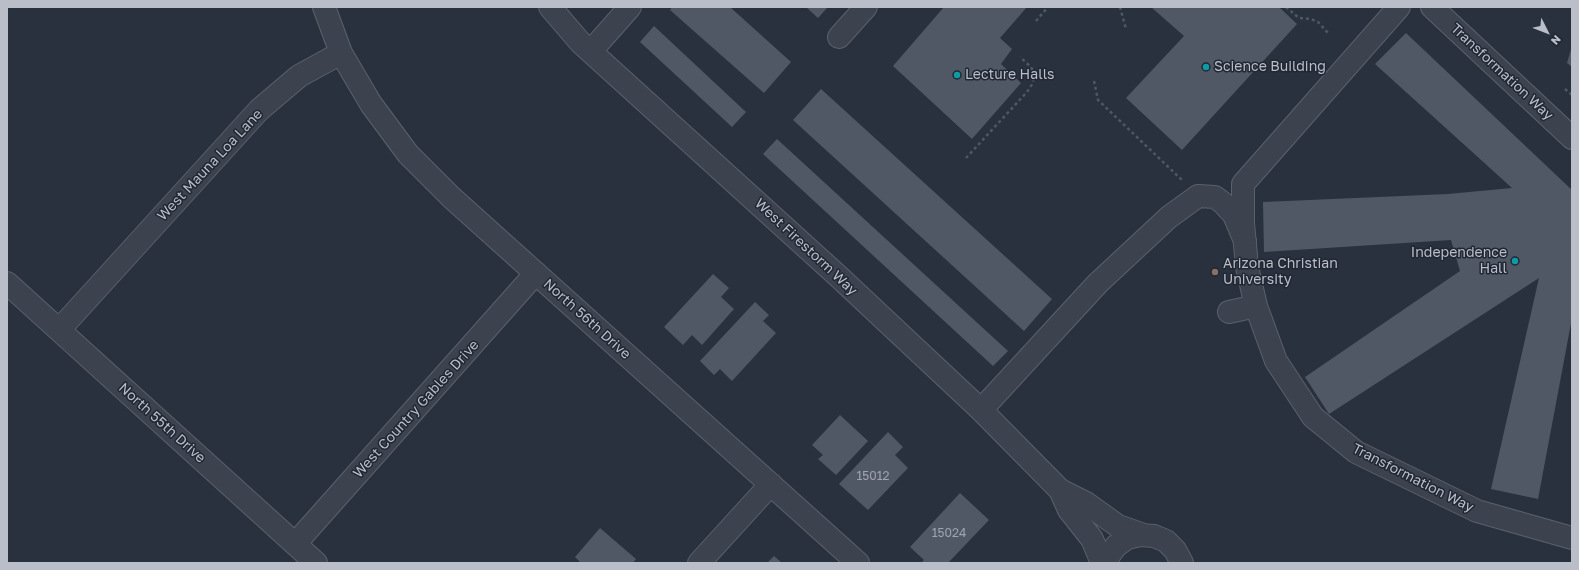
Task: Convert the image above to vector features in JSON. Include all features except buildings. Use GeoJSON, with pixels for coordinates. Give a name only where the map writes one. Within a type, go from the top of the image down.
{"type":"FeatureCollection","features":[{"type":"Feature","properties":{"kind":"street"},"geometry":{"type":"LineString","coordinates":[[324,7],[341,53]]}},
{"type":"Feature","properties":{"kind":"street","name":"West Firestorm Way"},"geometry":{"type":"LineString","coordinates":[[550,7],[591,51],[827,265],[981,410],[1060,490],[1086,503],[1118,526],[1166,541],[1175,550],[1182,563]]}},
{"type":"Feature","properties":{"kind":"street"},"geometry":{"type":"LineString","coordinates":[[591,51],[630,7]]}},
{"type":"Feature","properties":{"kind":"street"},"geometry":{"type":"LineString","coordinates":[[839,37],[866,7]]}},
{"type":"Feature","properties":{"kind":"street"},"geometry":{"type":"LineString","coordinates":[[981,410],[1098,283],[1169,218],[1198,196],[1214,197],[1233,191],[1243,184],[1399,7]]}},
{"type":"Feature","properties":{"kind":"street","name":"Transformation Way"},"geometry":{"type":"LineString","coordinates":[[1432,7],[1572,138]]}},
{"type":"Feature","properties":{"kind":"street","name":"North 56th Drive"},"geometry":{"type":"LineString","coordinates":[[341,53],[371,104],[408,154],[451,197],[858,563]]}},
{"type":"Feature","properties":{"kind":"street","name":"West Mauna Loa Lane"},"geometry":{"type":"LineString","coordinates":[[59,330],[259,110],[299,76],[341,53]]}},
{"type":"Feature","properties":{"kind":"street","name":"Transformation Way"},"geometry":{"type":"LineString","coordinates":[[1243,184],[1246,267],[1256,306],[1276,361],[1313,417],[1356,452],[1477,511],[1572,538]]}},
{"type":"Feature","properties":{"kind":"street"},"geometry":{"type":"LineString","coordinates":[[1214,197],[1224,203],[1234,215],[1245,241]]}},
{"type":"Feature","properties":{"kind":"street","name":"West Country Gables Drive"},"geometry":{"type":"LineString","coordinates":[[295,544],[536,273]]}},
{"type":"Feature","properties":{"kind":"street","name":"North 55th Drive"},"geometry":{"type":"LineString","coordinates":[[7,283],[316,563]]}},
{"type":"Feature","properties":{"kind":"street"},"geometry":{"type":"LineString","coordinates":[[1229,312],[1256,306]]}},
{"type":"Feature","properties":{"kind":"street"},"geometry":{"type":"LineString","coordinates":[[699,563],[771,484]]}},
{"type":"Feature","properties":{"kind":"street","name":"West Firestorm Way"},"geometry":{"type":"LineString","coordinates":[[1060,490],[1069,510],[1092,539],[1102,563]]}},
{"type":"Feature","properties":{"kind":"street"},"geometry":{"type":"LineString","coordinates":[[1106,563],[1108,557],[1116,546],[1127,538],[1144,535]]}},
{"type":"Feature","properties":{"kind":"path"},"geometry":{"type":"LineString","coordinates":[[1036,21],[1048,7]]}},
{"type":"Feature","properties":{"kind":"path"},"geometry":{"type":"LineString","coordinates":[[1120,7],[1126,29]]}},
{"type":"Feature","properties":{"kind":"path"},"geometry":{"type":"LineString","coordinates":[[1286,7],[1299,18],[1311,19],[1318,22],[1328,33]]}},
{"type":"Feature","properties":{"kind":"path"},"geometry":{"type":"LineString","coordinates":[[966,158],[1027,92],[1032,83],[1034,74],[1031,67],[1020,57]]}},
{"type":"Feature","properties":{"kind":"path"},"geometry":{"type":"LineString","coordinates":[[1094,80],[1098,100],[1187,184]]}},
{"type":"Feature","properties":{"kind":"path"},"geometry":{"type":"LineString","coordinates":[[1565,89],[1572,95]]}},
{"type":"Feature","properties":{"kind":"place","name":"Science Building"},"geometry":{"type":"Point","coordinates":[1206,67]}},
{"type":"Feature","properties":{"kind":"place","name":"Lecture Halls"},"geometry":{"type":"Point","coordinates":[957,75]}},
{"type":"Feature","properties":{"kind":"place","name":"Independence Hall"},"geometry":{"type":"Point","coordinates":[1515,261]}},
{"type":"Feature","properties":{"kind":"place","name":"Arizona Christian University"},"geometry":{"type":"Point","coordinates":[1215,272]}}]}
